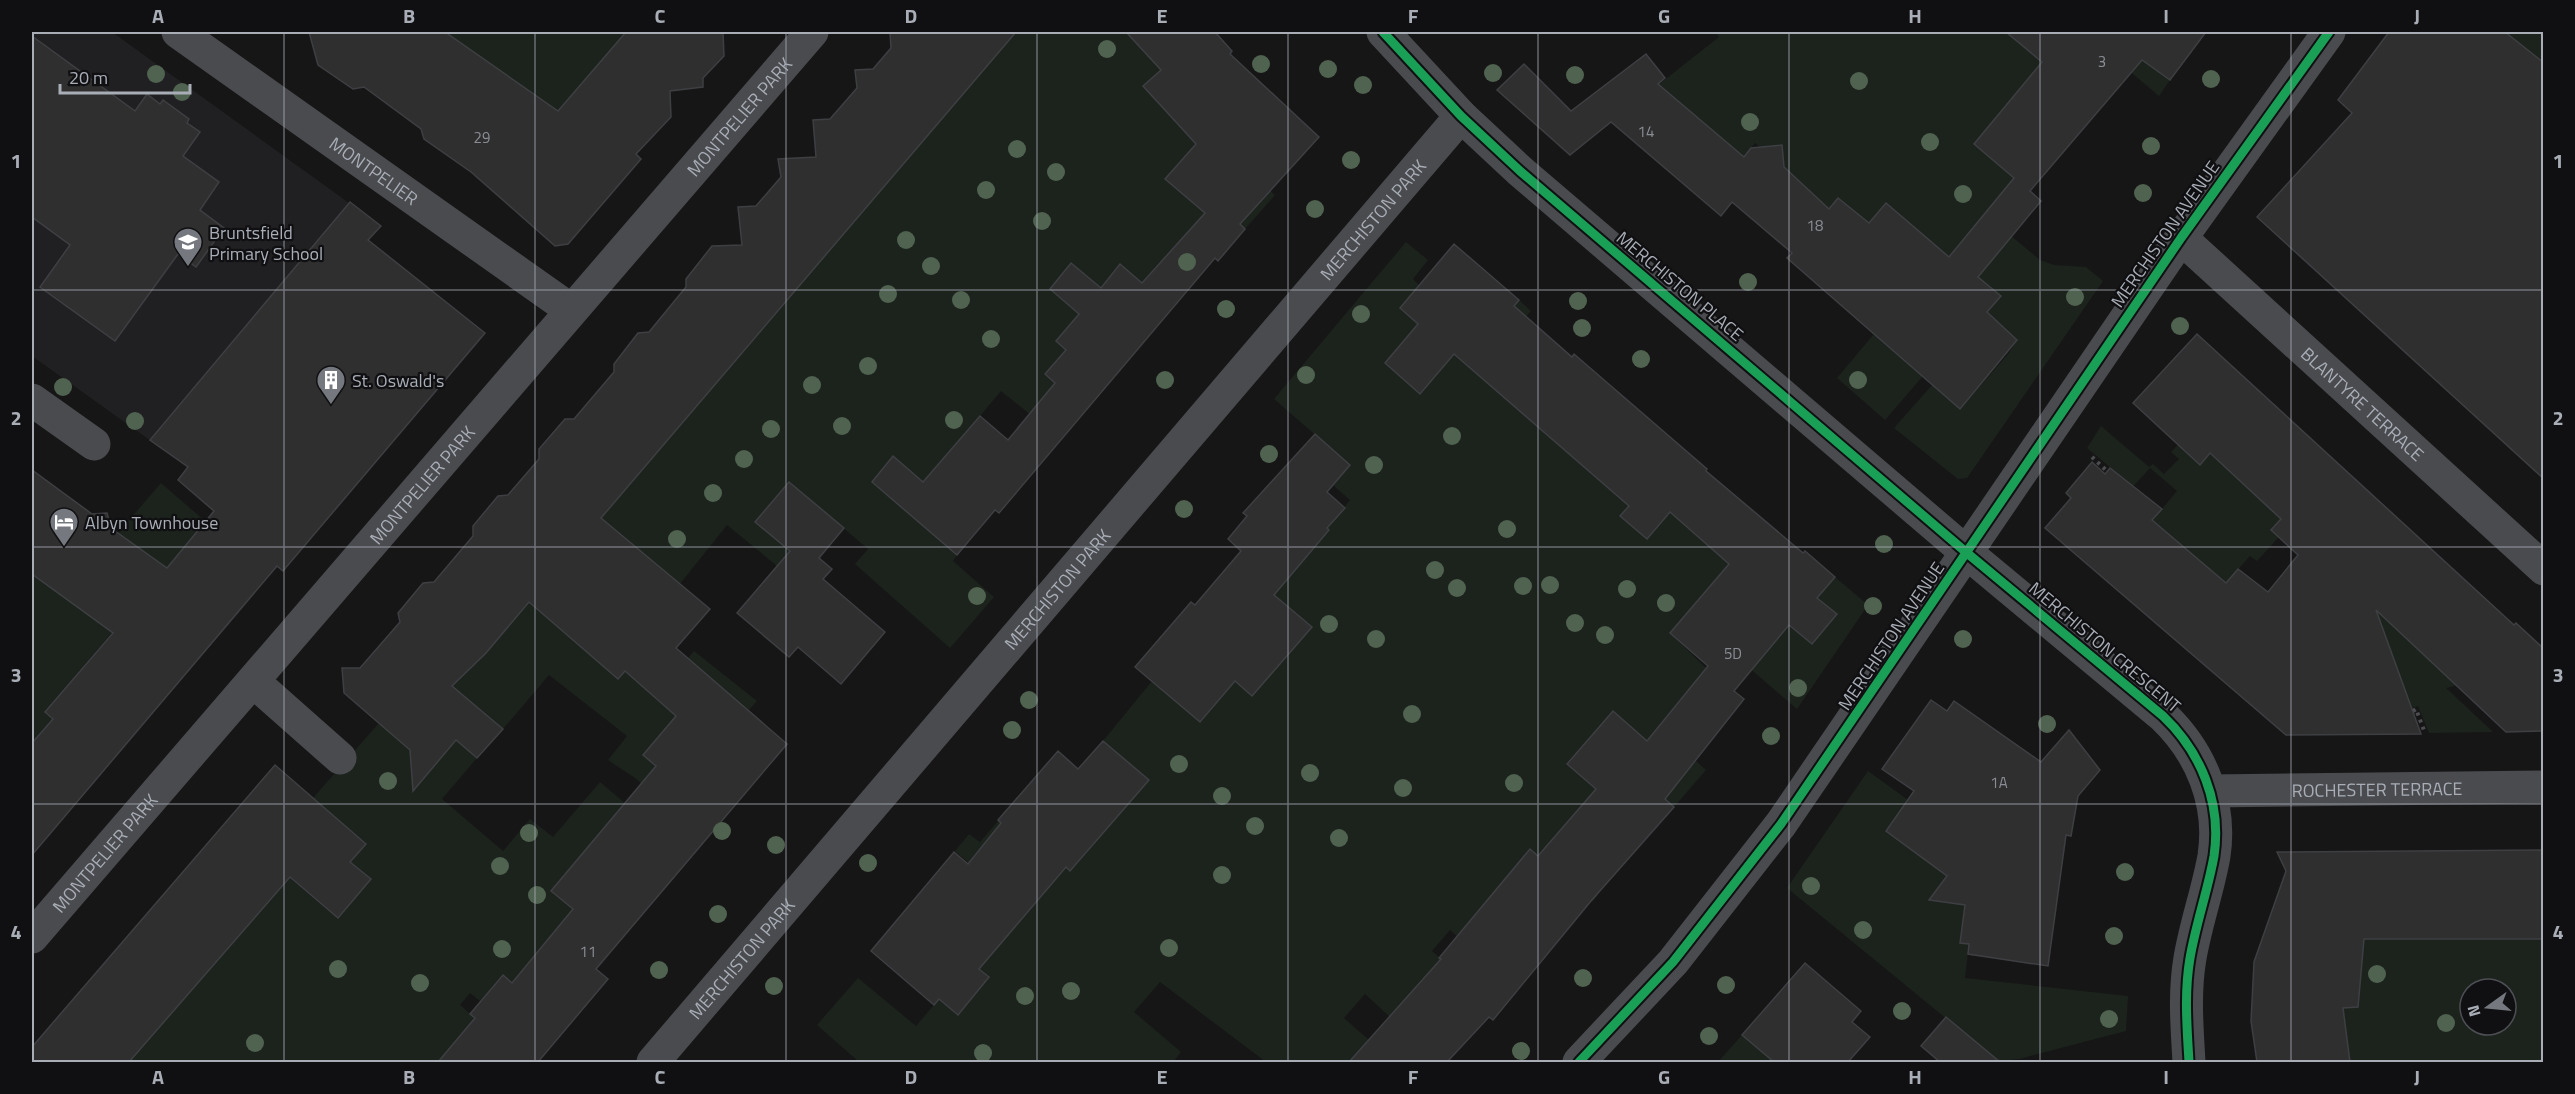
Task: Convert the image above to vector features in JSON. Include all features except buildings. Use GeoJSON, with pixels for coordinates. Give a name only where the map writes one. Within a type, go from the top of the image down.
{"type":"FeatureCollection","features":[{"type":"Feature","properties":{"kind":"street","name":"MONTPELIER"},"geometry":{"type":"LineString","coordinates":[[178,32],[571,310]]}},
{"type":"Feature","properties":{"kind":"street","name":"MONTPELIER PARK"},"geometry":{"type":"LineString","coordinates":[[35,927],[253,681],[812,32]]}},
{"type":"Feature","properties":{"kind":"street","name":"MERCHISTON PLACE"},"geometry":{"type":"LineString","coordinates":[[1383,32],[1461,116],[1520,171],[1967,553]]}},
{"type":"Feature","properties":{"kind":"street","name":"MERCHISTON AVENUE"},"geometry":{"type":"LineString","coordinates":[[1580,1062],[1673,962],[1743,874],[1819,770],[2181,238],[2329,32]]}},
{"type":"Feature","properties":{"kind":"street","name":"MERCHISTON PARK"},"geometry":{"type":"LineString","coordinates":[[653,1062],[1461,116]]}},
{"type":"Feature","properties":{"kind":"street","name":"BLANTYRE TERRACE"},"geometry":{"type":"LineString","coordinates":[[2181,238],[2544,569]]}},
{"type":"Feature","properties":{"kind":"street"},"geometry":{"type":"LineString","coordinates":[[32,400],[94,444]]}},
{"type":"Feature","properties":{"kind":"street","name":"MERCHISTON CRESCENT"},"geometry":{"type":"LineString","coordinates":[[1967,553],[2168,720],[2191,749],[2211,791],[2215,828],[2214,856],[2189,959],[2185,1008],[2189,1062]]}},
{"type":"Feature","properties":{"kind":"street"},"geometry":{"type":"LineString","coordinates":[[253,681],[340,758]]}},
{"type":"Feature","properties":{"kind":"street","name":"ROCHESTER TERRACE"},"geometry":{"type":"LineString","coordinates":[[2211,791],[2544,787]]}},
{"type":"Feature","properties":{"kind":"path"},"geometry":{"type":"LineString","coordinates":[[2092,457],[2108,471]]}},
{"type":"Feature","properties":{"kind":"path"},"geometry":{"type":"LineString","coordinates":[[2413,711],[2416,710],[2425,733]]}},
{"type":"Feature","properties":{"kind":"shaded area","name":"Bruntsfield Primary School"},"geometry":{"type":"Polygon","coordinates":[[[32,32],[112,32],[381,226],[307,308],[179,461],[32,356],[32,32]]]}},
{"type":"Feature","properties":{"kind":"shaded area"},"geometry":{"type":"Polygon","coordinates":[[[445,32],[626,32],[541,130],[508,76],[445,32]]]}},
{"type":"Feature","properties":{"kind":"shaded area"},"geometry":{"type":"Polygon","coordinates":[[[1016,32],[1126,32],[1150,58],[1170,61],[1143,86],[1275,195],[1245,229],[1215,203],[1190,287],[1160,262],[1142,283],[1120,264],[1101,288],[1071,263],[1050,289],[1079,314],[1056,341],[1066,350],[1046,374],[1055,383],[1032,416],[1001,391],[924,483],[893,457],[872,482],[957,555],[953,561],[994,597],[950,648],[855,564],[868,549],[789,482],[755,522],[790,551],[777,566],[727,525],[680,584],[648,557],[619,678],[625,671],[639,684],[649,673],[665,687],[694,651],[757,701],[749,710],[710,677],[643,755],[670,778],[705,793],[728,813],[707,838],[635,778],[608,760],[627,736],[549,675],[503,729],[448,683],[486,653],[1016,32]],[[1173,170],[1165,179],[1182,193],[1198,175],[1173,170]]]}},
{"type":"Feature","properties":{"kind":"shaded area"},"geometry":{"type":"Polygon","coordinates":[[[1715,32],[2027,32],[2018,42],[2042,62],[1974,144],[2014,178],[1985,214],[2040,260],[2054,265],[2086,267],[2103,281],[1967,478],[1958,479],[1894,428],[1933,384],[1961,408],[2009,353],[2017,340],[1987,312],[2001,296],[1983,281],[1959,308],[1923,376],[1885,420],[1837,378],[1943,252],[1886,203],[1869,223],[1838,198],[1818,222],[1789,172],[1782,165],[1783,150],[1777,146],[1763,149],[1755,143],[1744,157],[1625,111],[1719,37],[1715,32]]]}},
{"type":"Feature","properties":{"kind":"shaded area"},"geometry":{"type":"Polygon","coordinates":[[[2068,32],[2148,32],[2163,42],[2148,63],[2170,80],[2159,96],[2102,48],[2096,55],[2068,32]]]}},
{"type":"Feature","properties":{"kind":"shaded area"},"geometry":{"type":"Polygon","coordinates":[[[2505,32],[2543,32],[2543,63],[2505,32]]]}},
{"type":"Feature","properties":{"kind":"shaded area"},"geometry":{"type":"Polygon","coordinates":[[[1406,242],[1428,260],[1413,279],[1419,285],[1418,324],[1385,363],[1420,394],[1454,354],[1465,364],[1519,300],[1531,311],[1477,372],[1547,335],[1572,357],[1562,368],[1590,472],[1629,506],[1620,516],[1647,538],[1670,512],[1690,530],[1699,520],[1737,562],[1733,606],[1710,586],[1670,633],[1706,668],[1665,719],[1695,760],[1706,770],[1674,807],[1622,761],[1635,731],[1613,711],[1567,763],[1596,789],[1564,826],[1582,882],[1598,895],[1592,902],[1530,850],[1457,936],[1450,930],[1432,951],[1464,979],[1390,1017],[1365,994],[1344,1018],[1369,1040],[1354,1062],[1266,1062],[1160,982],[1134,1012],[1181,1052],[1173,1062],[859,1062],[817,1025],[858,978],[916,1026],[939,999],[958,1015],[989,977],[971,961],[1027,912],[955,851],[969,834],[980,842],[1004,814],[1070,871],[1149,780],[1103,741],[1152,681],[1201,722],[1235,681],[1252,696],[1312,627],[1274,595],[1329,531],[1327,528],[1350,500],[1333,485],[1350,465],[1274,399],[1406,242]]]}},
{"type":"Feature","properties":{"kind":"shaded area"},"geometry":{"type":"Polygon","coordinates":[[[2101,426],[2149,467],[2153,464],[2164,474],[2179,459],[2171,452],[2183,440],[2184,430],[2289,526],[2257,561],[2250,556],[2225,584],[2152,521],[2177,491],[2150,468],[2127,493],[2117,473],[2087,448],[2101,426]]]}},
{"type":"Feature","properties":{"kind":"shaded area"},"geometry":{"type":"Polygon","coordinates":[[[161,483],[206,522],[45,711],[53,719],[32,743],[32,574],[63,597],[161,483]]]}},
{"type":"Feature","properties":{"kind":"shaded area"},"geometry":{"type":"Polygon","coordinates":[[[1835,577],[1868,605],[1797,709],[1747,666],[1775,642],[1802,610],[1803,636],[1812,644],[1837,614],[1817,598],[1835,577]]]}},
{"type":"Feature","properties":{"kind":"shaded area"},"geometry":{"type":"Polygon","coordinates":[[[2381,611],[2458,685],[2446,688],[2493,732],[2429,733],[2418,706],[2412,708],[2398,671],[2339,628],[2381,611]]]}},
{"type":"Feature","properties":{"kind":"shaded area"},"geometry":{"type":"Polygon","coordinates":[[[379,723],[432,768],[456,740],[477,758],[442,799],[503,851],[530,819],[553,837],[600,782],[625,803],[551,891],[602,934],[593,945],[564,920],[553,933],[562,940],[520,990],[502,975],[480,1001],[470,993],[460,1005],[503,1042],[490,1058],[496,1062],[486,1062],[458,1039],[438,1062],[129,1062],[261,910],[282,871],[337,918],[370,880],[350,862],[366,844],[313,798],[379,723]]]}},
{"type":"Feature","properties":{"kind":"shaded area"},"geometry":{"type":"Polygon","coordinates":[[[1868,771],[1908,800],[1963,856],[1929,900],[1965,905],[1960,942],[1969,944],[1965,978],[2128,996],[2126,1031],[2019,1059],[1998,1061],[1787,888],[1868,771]]]}},
{"type":"Feature","properties":{"kind":"shaded area"},"geometry":{"type":"Polygon","coordinates":[[[2361,933],[2543,939],[2543,1062],[2350,1062],[2343,1008],[2358,1007],[2361,933]]]}},
{"type":"Feature","properties":{"kind":"shaded area"},"geometry":{"type":"Polygon","coordinates":[[[1742,1035],[1774,1062],[1718,1062],[1742,1035]]]}},
{"type":"Feature","properties":{"kind":"cycle path"},"geometry":{"type":"LineString","coordinates":[[1383,32],[1461,116],[1520,171],[1967,553],[2163,716],[2176,730],[2198,762],[2206,780],[2215,817],[2216,836],[2214,856],[2188,971],[2186,1010],[2189,1062]]}},
{"type":"Feature","properties":{"kind":"cycle path"},"geometry":{"type":"LineString","coordinates":[[1579,1062],[1673,962],[1781,824],[2181,238],[2329,32]]}},
{"type":"Feature","properties":{"kind":"place","name":"Bruntsfield Primary School"},"geometry":{"type":"Point","coordinates":[188,268]}},
{"type":"Feature","properties":{"kind":"place","name":"St. Oswald's"},"geometry":{"type":"Point","coordinates":[331,406]}},
{"type":"Feature","properties":{"kind":"place","name":"Albyn Townhouse"},"geometry":{"type":"Point","coordinates":[64,548]}}]}
